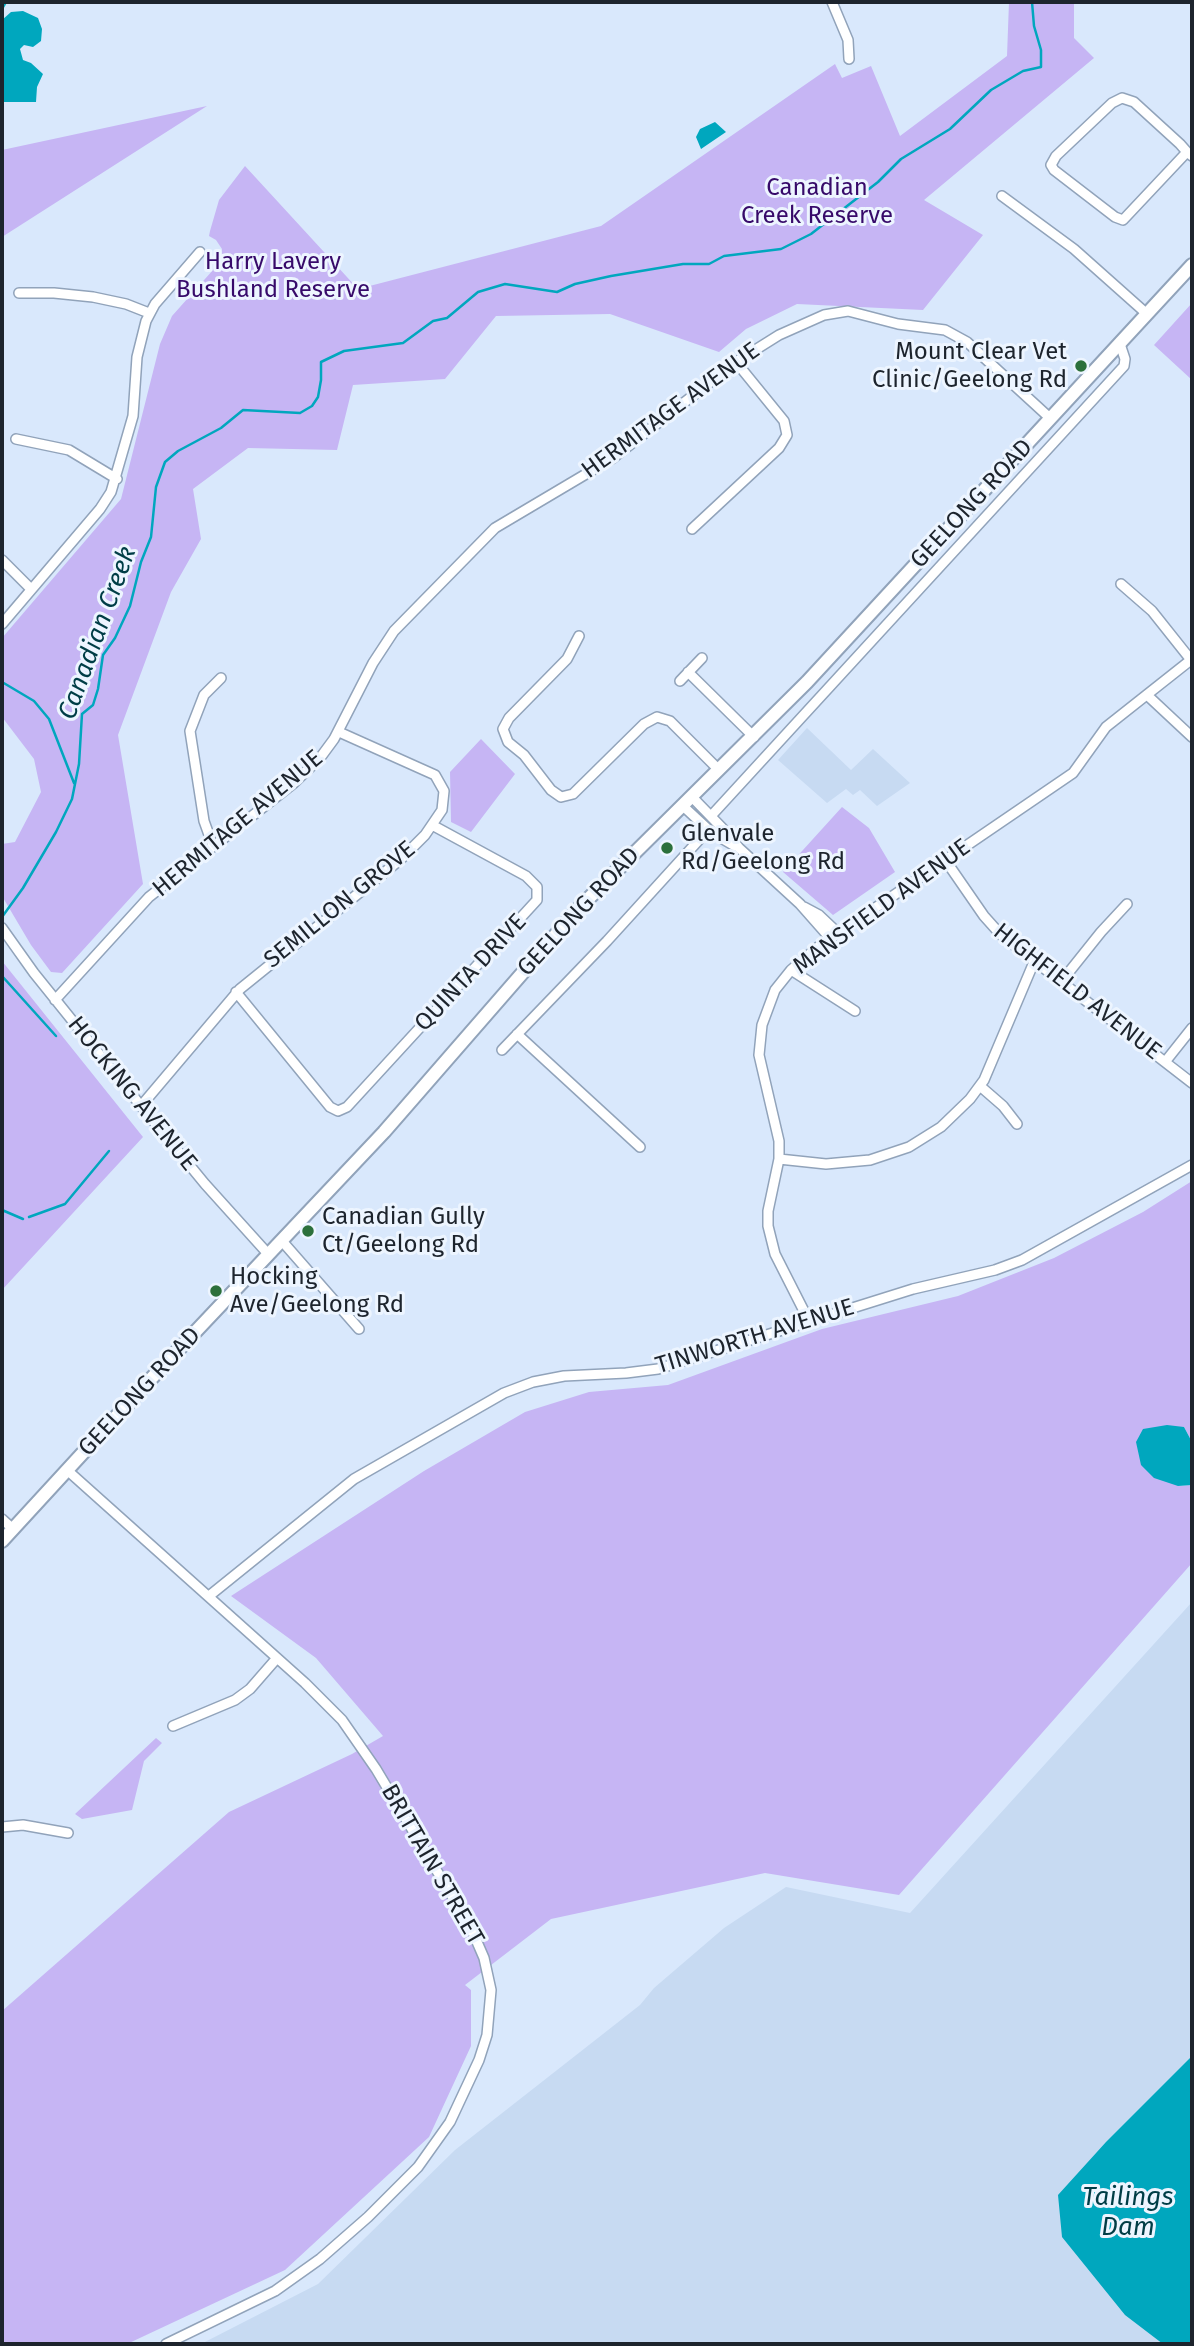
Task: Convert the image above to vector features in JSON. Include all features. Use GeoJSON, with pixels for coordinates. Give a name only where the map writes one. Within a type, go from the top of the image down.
{"type":"FeatureCollection","features":[{"type":"Feature","properties":{"kind":"main road","name":"GEELONG ROAD"},"geometry":{"type":"LineString","coordinates":[[2,1541],[430,1082],[558,932],[754,737],[1051,419],[1192,263]]}},
{"type":"Feature","properties":{"kind":"street"},"geometry":{"type":"LineString","coordinates":[[832,2],[848,40],[849,59]]}},
{"type":"Feature","properties":{"kind":"street"},"geometry":{"type":"LineString","coordinates":[[1122,98],[1134,102],[1190,154],[1123,220],[1115,218],[1054,170],[1051,164],[1056,156],[1112,103],[1122,98]]}},
{"type":"Feature","properties":{"kind":"street"},"geometry":{"type":"LineString","coordinates":[[1002,196],[1066,242],[1147,314]]}},
{"type":"Feature","properties":{"kind":"street"},"geometry":{"type":"LineString","coordinates":[[2,624],[100,509],[117,479],[133,416],[138,351],[149,313],[200,252]]}},
{"type":"Feature","properties":{"kind":"street"},"geometry":{"type":"LineString","coordinates":[[19,293],[62,293],[100,298],[149,313]]}},
{"type":"Feature","properties":{"kind":"street","name":"HERMITAGE AVENUE"},"geometry":{"type":"LineString","coordinates":[[55,1000],[139,907],[304,774],[324,754],[339,732],[373,663],[394,631],[495,528],[613,458],[736,362],[779,335],[808,320],[833,313],[856,312],[898,324],[940,329],[971,345],[1051,419]]}},
{"type":"Feature","properties":{"kind":"street","name":"GEELONG ROAD"},"geometry":{"type":"LineString","coordinates":[[502,1050],[607,942],[707,829],[712,817],[1106,386],[1125,363],[1120,344]]}},
{"type":"Feature","properties":{"kind":"street"},"geometry":{"type":"LineString","coordinates":[[1104,360],[1114,371],[1106,386]]}},
{"type":"Feature","properties":{"kind":"street"},"geometry":{"type":"LineString","coordinates":[[692,529],[781,447],[787,435],[783,421],[736,362]]}},
{"type":"Feature","properties":{"kind":"street"},"geometry":{"type":"LineString","coordinates":[[16,439],[69,450],[117,479]]}},
{"type":"Feature","properties":{"kind":"street"},"geometry":{"type":"LineString","coordinates":[[2,559],[31,589]]}},
{"type":"Feature","properties":{"kind":"street"},"geometry":{"type":"LineString","coordinates":[[1121,584],[1152,611],[1192,660]]}},
{"type":"Feature","properties":{"kind":"street"},"geometry":{"type":"LineString","coordinates":[[579,636],[566,659],[509,718],[503,729],[508,742],[524,755],[551,790],[561,797],[573,794],[644,724],[657,717],[670,721],[719,770]]}},
{"type":"Feature","properties":{"kind":"street"},"geometry":{"type":"LineString","coordinates":[[680,681],[702,658]]}},
{"type":"Feature","properties":{"kind":"street","name":"MANSFIELD AVENUE"},"geometry":{"type":"LineString","coordinates":[[809,1321],[777,1259],[770,1238],[768,1211],[779,1159],[778,1135],[760,1064],[760,1034],[773,995],[791,970],[834,936],[1073,773],[1102,731],[1192,660]]}},
{"type":"Feature","properties":{"kind":"street"},"geometry":{"type":"LineString","coordinates":[[688,672],[754,737]]}},
{"type":"Feature","properties":{"kind":"street"},"geometry":{"type":"LineString","coordinates":[[213,846],[204,821],[190,731],[204,695],[221,678]]}},
{"type":"Feature","properties":{"kind":"street"},"geometry":{"type":"LineString","coordinates":[[1147,695],[1192,737]]}},
{"type":"Feature","properties":{"kind":"street","name":"SEMILLON GROVE"},"geometry":{"type":"LineString","coordinates":[[141,1106],[236,992],[398,862],[432,825],[444,802],[443,787],[437,777],[339,732]]}},
{"type":"Feature","properties":{"kind":"street"},"geometry":{"type":"LineString","coordinates":[[688,802],[712,817],[740,849],[800,904],[818,915],[834,936]]}},
{"type":"Feature","properties":{"kind":"street"},"geometry":{"type":"LineString","coordinates":[[688,802],[707,829],[740,849]]}},
{"type":"Feature","properties":{"kind":"street","name":"QUINTA DRIVE"},"geometry":{"type":"LineString","coordinates":[[236,992],[330,1107],[339,1111],[350,1104],[537,900],[537,887],[526,876],[432,825]]}},
{"type":"Feature","properties":{"kind":"street","name":"HIGHFIELD AVENUE"},"geometry":{"type":"LineString","coordinates":[[946,861],[989,923],[1034,962],[1192,1083]]}},
{"type":"Feature","properties":{"kind":"street"},"geometry":{"type":"LineString","coordinates":[[1061,982],[1127,904]]}},
{"type":"Feature","properties":{"kind":"street","name":"HOCKING AVENUE"},"geometry":{"type":"LineString","coordinates":[[2,928],[55,1000],[141,1106],[205,1184],[269,1255]]}},
{"type":"Feature","properties":{"kind":"street"},"geometry":{"type":"LineString","coordinates":[[779,1159],[844,1164],[870,1160],[917,1143],[941,1127],[980,1087],[995,1060],[1034,962]]}},
{"type":"Feature","properties":{"kind":"street"},"geometry":{"type":"LineString","coordinates":[[791,970],[855,1011]]}},
{"type":"Feature","properties":{"kind":"street"},"geometry":{"type":"LineString","coordinates":[[1166,1062],[1192,1028]]}},
{"type":"Feature","properties":{"kind":"street"},"geometry":{"type":"LineString","coordinates":[[517,1034],[640,1147]]}},
{"type":"Feature","properties":{"kind":"street"},"geometry":{"type":"LineString","coordinates":[[980,1087],[999,1101],[1017,1124]]}},
{"type":"Feature","properties":{"kind":"street","name":"TINWORTH AVENUE"},"geometry":{"type":"LineString","coordinates":[[209,1596],[354,1479],[503,1392],[564,1376],[652,1370],[913,1289],[986,1273],[1022,1260],[1192,1165]]}},
{"type":"Feature","properties":{"kind":"street"},"geometry":{"type":"LineString","coordinates":[[282,1241],[359,1329]]}},
{"type":"Feature","properties":{"kind":"street"},"geometry":{"type":"LineString","coordinates":[[67,1469],[209,1596]]}},
{"type":"Feature","properties":{"kind":"street"},"geometry":{"type":"LineString","coordinates":[[2,1518],[13,1529]]}},
{"type":"Feature","properties":{"kind":"street","name":"BRITTAIN STREET"},"geometry":{"type":"LineString","coordinates":[[166,2344],[275,2291],[320,2259],[368,2217],[418,2167],[442,2136],[475,2070],[489,2024],[491,1990],[486,1964],[471,1928],[353,1734],[325,1701],[209,1596]]}},
{"type":"Feature","properties":{"kind":"street"},"geometry":{"type":"LineString","coordinates":[[173,1726],[234,1700],[250,1689],[278,1658]]}},
{"type":"Feature","properties":{"kind":"street"},"geometry":{"type":"LineString","coordinates":[[2,1827],[23,1825],[68,1833]]}},
{"type":"Feature","properties":{"kind":"shaded area"},"geometry":{"type":"Polygon","coordinates":[[[807,728],[851,770],[873,749],[910,783],[877,806],[860,790],[853,795],[846,789],[827,803],[778,760],[807,728]]]}},
{"type":"Feature","properties":{"kind":"shaded area"},"geometry":{"type":"Polygon","coordinates":[[[1192,1602],[1192,2344],[201,2344],[318,2284],[455,2150],[640,2005],[654,1988],[724,1928],[786,1887],[910,1913],[1192,1602]]]}},
{"type":"Feature","properties":{"kind":"green space","name":"Canadian Creek Reserve"},"geometry":{"type":"Polygon","coordinates":[[[1009,2],[1074,2],[1074,38],[1094,58],[924,200],[983,235],[923,310],[797,304],[746,329],[719,352],[610,314],[496,316],[445,379],[353,385],[337,450],[248,448],[193,489],[201,539],[171,592],[118,735],[143,884],[62,973],[51,972],[31,945],[2,896],[2,844],[15,842],[41,792],[34,759],[2,717],[2,638],[121,499],[160,344],[172,316],[221,261],[222,249],[216,240],[209,236],[210,231],[219,200],[245,166],[358,289],[601,226],[835,64],[842,78],[871,66],[900,136],[1007,56],[1009,2]]]}},
{"type":"Feature","properties":{"kind":"green space"},"geometry":{"type":"Polygon","coordinates":[[[207,106],[2,237],[2,150],[207,106]]]}},
{"type":"Feature","properties":{"kind":"green space"},"geometry":{"type":"Polygon","coordinates":[[[1192,303],[1192,380],[1154,345],[1192,303]]]}},
{"type":"Feature","properties":{"kind":"green space"},"geometry":{"type":"Polygon","coordinates":[[[481,739],[515,774],[471,832],[451,822],[450,772],[481,739]]]}},
{"type":"Feature","properties":{"kind":"green space"},"geometry":{"type":"Polygon","coordinates":[[[842,807],[869,828],[895,872],[833,915],[783,872],[842,807]]]}},
{"type":"Feature","properties":{"kind":"green space"},"geometry":{"type":"Polygon","coordinates":[[[2,961],[143,1137],[2,1290],[2,961]]]}},
{"type":"Feature","properties":{"kind":"green space"},"geometry":{"type":"Polygon","coordinates":[[[1192,1181],[1192,1442],[1184,1427],[1178,1486],[1192,1485],[1192,1563],[899,1895],[765,1873],[551,1919],[465,1985],[471,1990],[471,2046],[429,2137],[285,2270],[127,2344],[2,2344],[2,2011],[229,1812],[352,1754],[383,1736],[316,1658],[231,1596],[424,1471],[525,1412],[589,1392],[668,1385],[822,1329],[958,1296],[1054,1258],[1143,1212],[1192,1181]]]}},
{"type":"Feature","properties":{"kind":"green space"},"geometry":{"type":"Polygon","coordinates":[[[156,1738],[162,1743],[144,1761],[132,1810],[82,1819],[75,1814],[156,1738]]]}},
{"type":"Feature","properties":{"kind":"water"},"geometry":{"type":"Polygon","coordinates":[[[23,11],[38,18],[42,29],[41,41],[33,47],[24,45],[20,49],[23,60],[31,63],[43,74],[37,87],[36,102],[2,102],[2,20],[11,12],[23,11]]]}},
{"type":"Feature","properties":{"kind":"water"},"geometry":{"type":"Polygon","coordinates":[[[715,122],[726,132],[701,149],[696,137],[700,129],[715,122]]]}},
{"type":"Feature","properties":{"kind":"water"},"geometry":{"type":"Polygon","coordinates":[[[1167,1425],[1184,1427],[1192,1442],[1192,1485],[1178,1486],[1154,1478],[1141,1465],[1136,1442],[1143,1429],[1167,1425]]]}},
{"type":"Feature","properties":{"kind":"water","name":"Tailings Dam"},"geometry":{"type":"Polygon","coordinates":[[[1192,2056],[1192,2344],[1163,2344],[1125,2315],[1062,2237],[1058,2195],[1106,2142],[1192,2056]]]}},
{"type":"Feature","properties":{"kind":"waterway"},"geometry":{"type":"LineString","coordinates":[[2,9],[6,2]]}},
{"type":"Feature","properties":{"kind":"waterway","name":"Canadian Creek"},"geometry":{"type":"LineString","coordinates":[[2,917],[23,888],[72,799],[79,764],[82,714],[93,705],[103,655],[115,638],[130,606],[141,562],[151,537],[156,487],[165,462],[178,451],[221,428],[243,410],[300,413],[312,406],[318,397],[321,362],[344,351],[403,343],[433,321],[447,318],[478,292],[505,284],[557,292],[575,284],[611,276],[683,264],[709,264],[724,256],[781,249],[811,234],[878,182],[901,159],[950,129],[991,90],[1023,71],[1041,67],[1041,50],[1034,26],[1032,2]]}},
{"type":"Feature","properties":{"kind":"waterway"},"geometry":{"type":"LineString","coordinates":[[2,682],[34,701],[49,719],[74,783]]}},
{"type":"Feature","properties":{"kind":"waterway"},"geometry":{"type":"LineString","coordinates":[[2,976],[56,1036]]}},
{"type":"Feature","properties":{"kind":"waterway"},"geometry":{"type":"LineString","coordinates":[[29,1217],[65,1204],[109,1151]]}},
{"type":"Feature","properties":{"kind":"waterway"},"geometry":{"type":"LineString","coordinates":[[2,1210],[23,1219]]}},
{"type":"Feature","properties":{"kind":"place","name":"Mount Clear Vet Clinic/Geelong Rd"},"geometry":{"type":"Point","coordinates":[1081,366]}},
{"type":"Feature","properties":{"kind":"place","name":"Glenvale Rd/Geelong Rd"},"geometry":{"type":"Point","coordinates":[667,848]}},
{"type":"Feature","properties":{"kind":"place","name":"Canadian Gully Ct/Geelong Rd"},"geometry":{"type":"Point","coordinates":[308,1231]}},
{"type":"Feature","properties":{"kind":"place","name":"Hocking Ave/Geelong Rd"},"geometry":{"type":"Point","coordinates":[216,1291]}},
{"type":"Feature","properties":{"kind":"park label","name":"Harry Lavery Bushland Reserve"},"geometry":{"type":"Point","coordinates":[273,276]}}]}
